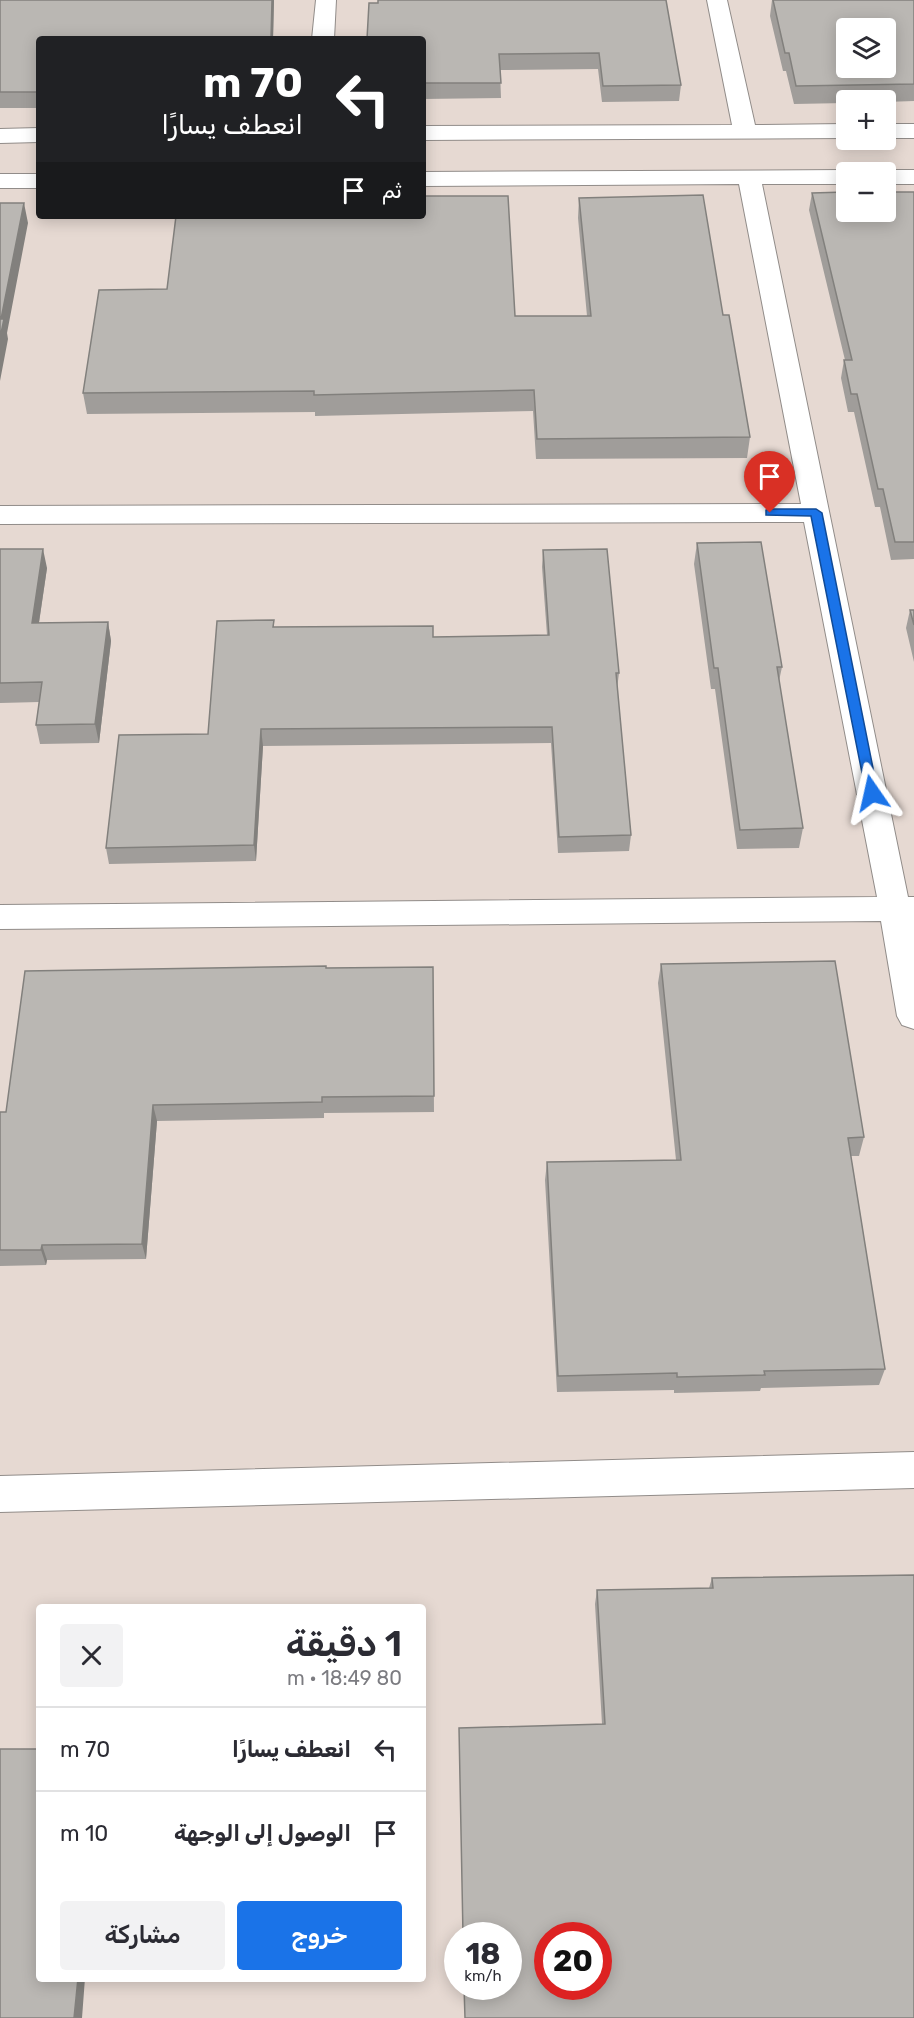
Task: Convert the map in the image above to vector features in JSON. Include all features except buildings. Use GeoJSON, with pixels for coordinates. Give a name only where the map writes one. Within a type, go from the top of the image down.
{"type":"FeatureCollection","features":[{"type":"Feature","properties":{"kind":"street"},"geometry":{"type":"LineString","coordinates":[[323,36],[326,0]]}},
{"type":"Feature","properties":{"kind":"street"},"geometry":{"type":"LineString","coordinates":[[717,0],[745,132]]}},
{"type":"Feature","properties":{"kind":"street"},"geometry":{"type":"LineString","coordinates":[[426,133],[836,131]]}},
{"type":"Feature","properties":{"kind":"street"},"geometry":{"type":"LineString","coordinates":[[896,131],[914,131]]}},
{"type":"Feature","properties":{"kind":"street"},"geometry":{"type":"LineString","coordinates":[[0,136],[36,135]]}},
{"type":"Feature","properties":{"kind":"street"},"geometry":{"type":"LineString","coordinates":[[749,177],[816,513],[904,909],[914,1016]]}},
{"type":"Feature","properties":{"kind":"street"},"geometry":{"type":"LineString","coordinates":[[426,179],[836,177]]}},
{"type":"Feature","properties":{"kind":"street"},"geometry":{"type":"LineString","coordinates":[[896,177],[914,177]]}},
{"type":"Feature","properties":{"kind":"street"},"geometry":{"type":"LineString","coordinates":[[0,181],[36,181]]}},
{"type":"Feature","properties":{"kind":"street"},"geometry":{"type":"LineString","coordinates":[[0,515],[816,513]]}},
{"type":"Feature","properties":{"kind":"street"},"geometry":{"type":"LineString","coordinates":[[0,917],[904,909]]}},
{"type":"Feature","properties":{"kind":"street"},"geometry":{"type":"LineString","coordinates":[[0,1494],[914,1470]]}},
{"type":"Feature","properties":{"kind":"shaded area"},"geometry":{"type":"Polygon","coordinates":[[[0,0],[914,0],[914,2018],[0,2018],[0,0]]]}},
{"type":"Feature","properties":{"kind":"route"},"geometry":{"type":"LineString","coordinates":[[770,513],[816,513],[872,793]]}}]}
